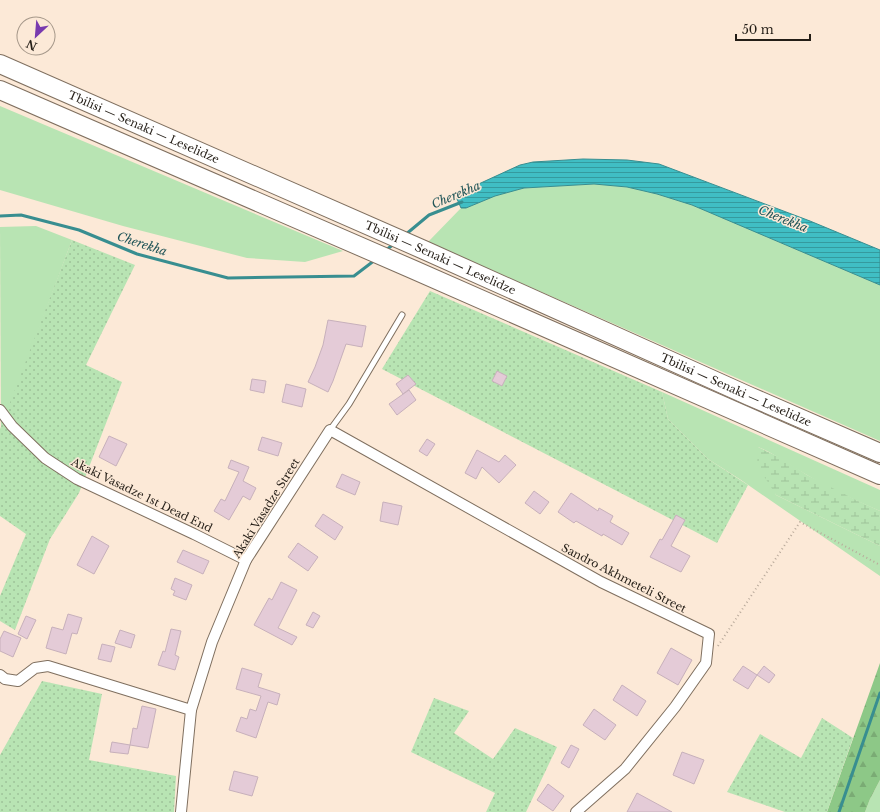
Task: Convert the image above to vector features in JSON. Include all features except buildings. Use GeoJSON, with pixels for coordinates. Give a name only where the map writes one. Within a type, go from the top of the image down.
{"type":"FeatureCollection","features":[{"type":"Feature","properties":{"kind":"highway","name":"Tbilisi — Senaki — Leselidze"},"geometry":{"type":"LineString","coordinates":[[0,64],[371,226],[742,393],[880,453]]}},
{"type":"Feature","properties":{"kind":"highway","name":"Tbilisi — Senaki — Leselidze"},"geometry":{"type":"LineString","coordinates":[[0,90],[880,475]]}},
{"type":"Feature","properties":{"kind":"street","name":"Akaki Vasadze 1st Dead End"},"geometry":{"type":"LineString","coordinates":[[0,410],[12,426],[45,458],[77,480],[194,534],[246,560]]}},
{"type":"Feature","properties":{"kind":"street","name":"Akaki Vasadze Street"},"geometry":{"type":"LineString","coordinates":[[181,812],[191,710],[212,642],[246,560],[330,430]]}},
{"type":"Feature","properties":{"kind":"street","name":"Sandro Akhmeteli Street"},"geometry":{"type":"LineString","coordinates":[[330,430],[602,582],[709,634],[706,664],[675,708],[625,769],[576,812]]}},
{"type":"Feature","properties":{"kind":"street"},"geometry":{"type":"LineString","coordinates":[[0,675],[5,679],[18,681],[35,668],[48,666],[191,710]]}},
{"type":"Feature","properties":{"kind":"lane"},"geometry":{"type":"LineString","coordinates":[[330,430],[349,404],[402,316]]}},
{"type":"Feature","properties":{"kind":"path"},"geometry":{"type":"LineString","coordinates":[[706,664],[800,522],[880,565]]}},
{"type":"Feature","properties":{"kind":"green space"},"geometry":{"type":"Polygon","coordinates":[[[0,106],[343,251],[305,262],[247,258],[123,226],[0,190],[0,106]]]}},
{"type":"Feature","properties":{"kind":"green space"},"geometry":{"type":"Polygon","coordinates":[[[594,184],[627,187],[657,194],[692,205],[880,285],[880,441],[428,242],[461,208],[466,208],[495,196],[524,188],[594,184]]]}},
{"type":"Feature","properties":{"kind":"green space"},"geometry":{"type":"Polygon","coordinates":[[[36,226],[72,240],[1,430],[0,227],[36,226]]]}},
{"type":"Feature","properties":{"kind":"green space"},"geometry":{"type":"Polygon","coordinates":[[[72,240],[135,265],[86,365],[122,382],[79,493],[50,539],[15,630],[0,621],[0,596],[26,534],[0,516],[0,429],[72,240]]]}},
{"type":"Feature","properties":{"kind":"green space"},"geometry":{"type":"Polygon","coordinates":[[[430,291],[662,392],[668,419],[708,459],[748,485],[717,543],[382,369],[430,291]]]}},
{"type":"Feature","properties":{"kind":"green space"},"geometry":{"type":"Polygon","coordinates":[[[662,392],[880,490],[880,511],[825,485],[758,447],[776,495],[880,546],[880,576],[708,459],[668,419],[662,392]]]}},
{"type":"Feature","properties":{"kind":"green space"},"geometry":{"type":"Polygon","coordinates":[[[758,447],[781,458],[807,475],[880,511],[880,546],[776,495],[757,465],[758,447]]]}},
{"type":"Feature","properties":{"kind":"green space"},"geometry":{"type":"Polygon","coordinates":[[[880,663],[880,780],[865,812],[827,812],[880,663]]]}},
{"type":"Feature","properties":{"kind":"green space"},"geometry":{"type":"Polygon","coordinates":[[[42,681],[102,694],[89,760],[176,776],[174,812],[0,812],[0,755],[42,681]]]}},
{"type":"Feature","properties":{"kind":"green space"},"geometry":{"type":"Polygon","coordinates":[[[434,698],[469,711],[454,733],[493,759],[515,728],[557,747],[526,812],[486,812],[495,793],[411,752],[434,698]]]}},
{"type":"Feature","properties":{"kind":"green space"},"geometry":{"type":"Polygon","coordinates":[[[822,718],[853,738],[827,812],[785,812],[727,792],[760,734],[801,758],[822,718]]]}},
{"type":"Feature","properties":{"kind":"green space"},"geometry":{"type":"Polygon","coordinates":[[[880,780],[880,812],[865,812],[870,799],[880,780]]]}},
{"type":"Feature","properties":{"kind":"water"},"geometry":{"type":"Polygon","coordinates":[[[583,159],[627,160],[659,164],[810,221],[880,250],[880,285],[692,205],[657,194],[627,187],[594,184],[524,188],[495,196],[466,208],[461,208],[457,199],[459,193],[520,165],[533,162],[583,159]]]}},
{"type":"Feature","properties":{"kind":"waterway","name":"Cherekha"},"geometry":{"type":"LineString","coordinates":[[405,235],[429,215],[462,202]]}},
{"type":"Feature","properties":{"kind":"waterway","name":"Cherekha"},"geometry":{"type":"LineString","coordinates":[[0,216],[21,215],[79,230],[137,254],[228,278],[354,276],[375,260]]}},
{"type":"Feature","properties":{"kind":"waterway","name":"Cherekha"},"geometry":{"type":"LineString","coordinates":[[385,251],[395,243]]}},
{"type":"Feature","properties":{"kind":"waterway"},"geometry":{"type":"LineString","coordinates":[[839,812],[880,693]]}}]}
